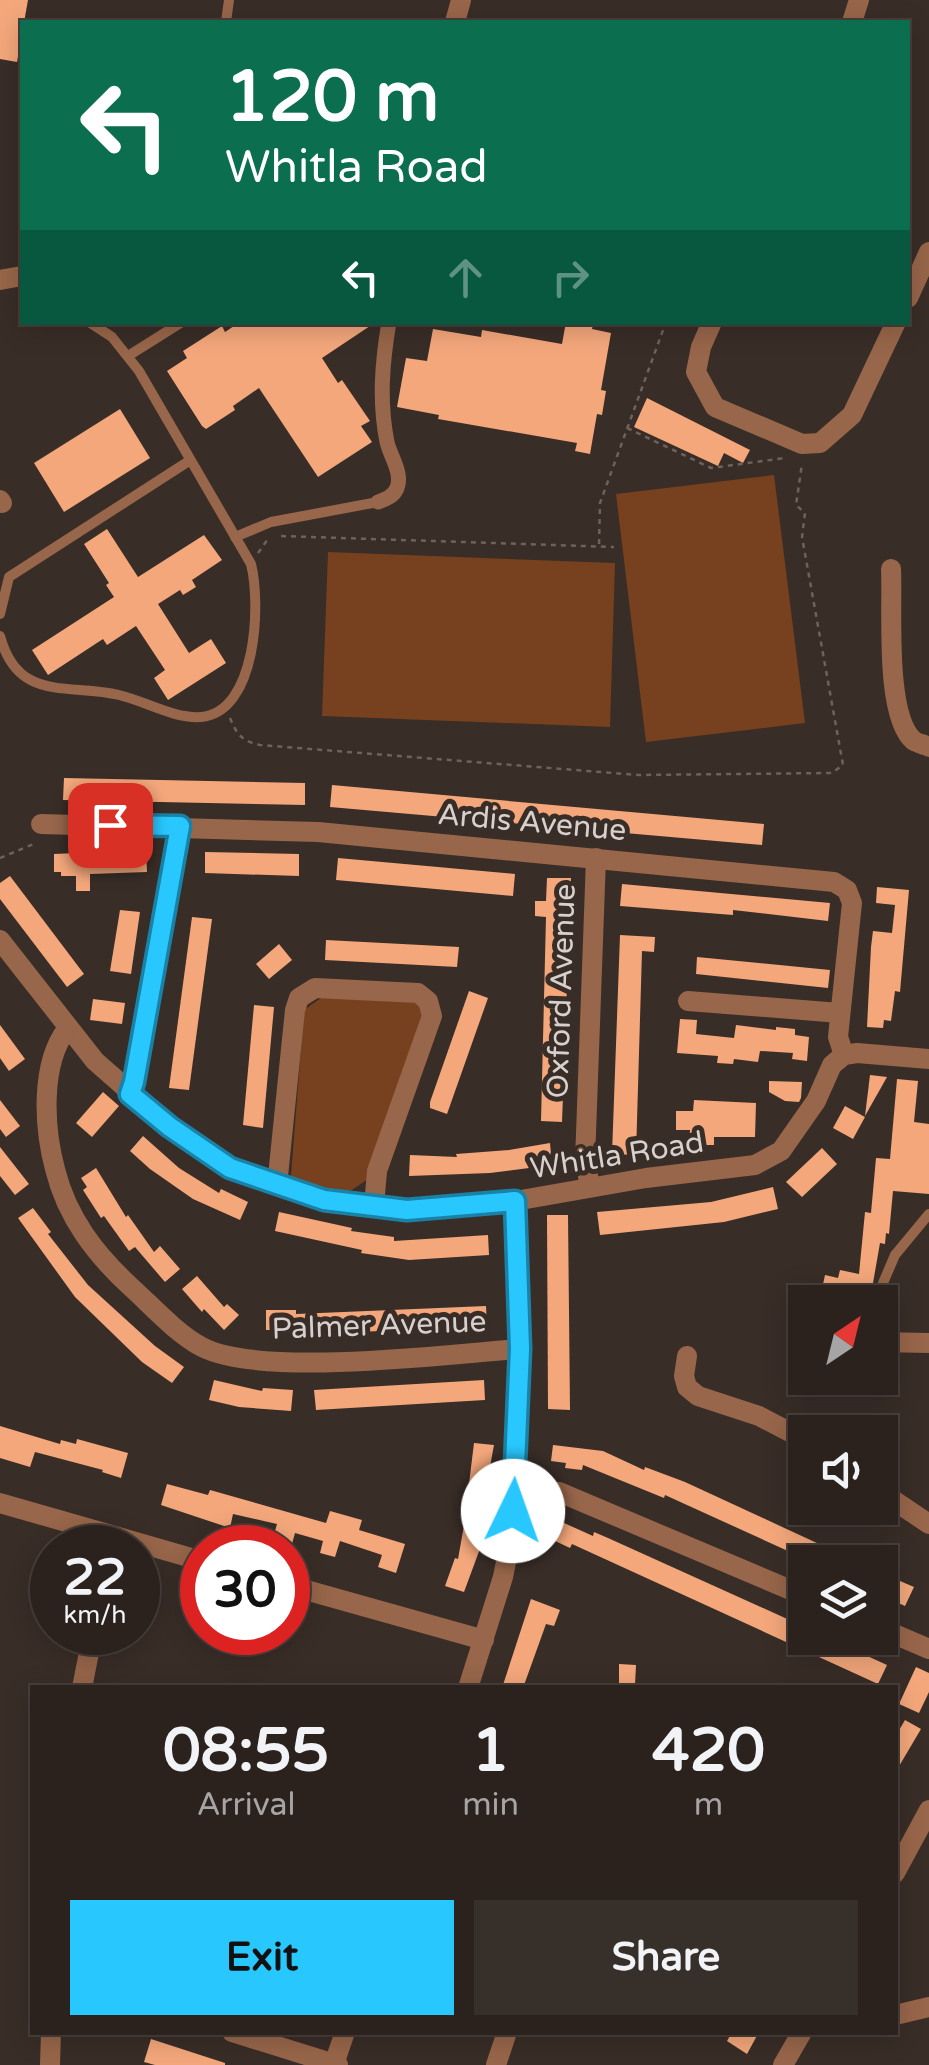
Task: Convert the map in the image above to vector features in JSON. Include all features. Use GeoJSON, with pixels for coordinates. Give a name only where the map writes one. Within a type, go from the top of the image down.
{"type":"FeatureCollection","features":[{"type":"Feature","properties":{"kind":"street"},"geometry":{"type":"LineString","coordinates":[[910,294],[929,252]]}},
{"type":"Feature","properties":{"kind":"street"},"geometry":{"type":"LineString","coordinates":[[378,502],[390,498],[397,488],[398,475],[387,445],[381,398],[388,325]]}},
{"type":"Feature","properties":{"kind":"street"},"geometry":{"type":"LineString","coordinates":[[711,325],[696,372],[715,407],[798,453],[820,443],[852,415],[895,325]]}},
{"type":"Feature","properties":{"kind":"street"},"geometry":{"type":"LineString","coordinates":[[891,569],[896,703],[914,741],[929,747]]}},
{"type":"Feature","properties":{"kind":"street","name":"Ardis Avenue"},"geometry":{"type":"LineString","coordinates":[[41,824],[318,832],[834,882],[847,890],[852,903],[838,1037],[844,1055]]}},
{"type":"Feature","properties":{"kind":"street"},"geometry":{"type":"LineString","coordinates":[[130,1094],[180,826]]}},
{"type":"Feature","properties":{"kind":"street","name":"Oxford Avenue"},"geometry":{"type":"LineString","coordinates":[[590,1186],[585,1160],[596,858]]}},
{"type":"Feature","properties":{"kind":"street","name":"Whitla Road"},"geometry":{"type":"LineString","coordinates":[[0,940],[66,1029],[130,1094],[170,1127],[230,1168],[324,1200],[407,1210],[515,1201],[590,1186],[755,1165],[781,1151],[816,1101],[832,1065],[844,1055]]}},
{"type":"Feature","properties":{"kind":"street"},"geometry":{"type":"LineString","coordinates":[[277,1186],[299,998],[315,988],[418,993],[428,1001],[432,1016],[377,1171],[374,1206]]}},
{"type":"Feature","properties":{"kind":"street"},"geometry":{"type":"LineString","coordinates":[[688,1000],[840,1014]]}},
{"type":"Feature","properties":{"kind":"street","name":"Palmer Avenue"},"geometry":{"type":"LineString","coordinates":[[66,1029],[52,1063],[48,1099],[52,1158],[64,1198],[99,1255],[186,1337],[204,1348],[263,1361],[341,1361],[520,1349]]}},
{"type":"Feature","properties":{"kind":"street"},"geometry":{"type":"LineString","coordinates":[[844,1055],[929,1059]]}},
{"type":"Feature","properties":{"kind":"street"},"geometry":{"type":"LineString","coordinates":[[469,1685],[509,1547],[520,1349],[515,1201]]}},
{"type":"Feature","properties":{"kind":"street"},"geometry":{"type":"LineString","coordinates":[[898,1342],[929,1342]]}},
{"type":"Feature","properties":{"kind":"street"},"geometry":{"type":"LineString","coordinates":[[687,1356],[687,1387],[698,1396],[759,1416],[788,1432]]}},
{"type":"Feature","properties":{"kind":"street"},"geometry":{"type":"LineString","coordinates":[[514,1490],[559,1492],[788,1589]]}},
{"type":"Feature","properties":{"kind":"street"},"geometry":{"type":"LineString","coordinates":[[898,1503],[929,1524]]}},
{"type":"Feature","properties":{"kind":"street"},"geometry":{"type":"LineString","coordinates":[[0,1504],[65,1525]]}},
{"type":"Feature","properties":{"kind":"street"},"geometry":{"type":"LineString","coordinates":[[310,1591],[484,1640]]}},
{"type":"Feature","properties":{"kind":"street"},"geometry":{"type":"LineString","coordinates":[[898,1636],[929,1649]]}},
{"type":"Feature","properties":{"kind":"street"},"geometry":{"type":"LineString","coordinates":[[83,1685],[88,1655]]}},
{"type":"Feature","properties":{"kind":"street"},"geometry":{"type":"LineString","coordinates":[[898,1867],[929,1810]]}},
{"type":"Feature","properties":{"kind":"street"},"geometry":{"type":"LineString","coordinates":[[898,2015],[929,2007]]}},
{"type":"Feature","properties":{"kind":"street"},"geometry":{"type":"LineString","coordinates":[[50,2065],[51,2035]]}},
{"type":"Feature","properties":{"kind":"street"},"geometry":{"type":"LineString","coordinates":[[242,2035],[336,2064],[344,2035]]}},
{"type":"Feature","properties":{"kind":"street"},"geometry":{"type":"LineString","coordinates":[[496,2065],[506,2035]]}},
{"type":"Feature","properties":{"kind":"street"},"geometry":{"type":"LineString","coordinates":[[783,2065],[800,2035]]}},
{"type":"Feature","properties":{"kind":"lane"},"geometry":{"type":"LineString","coordinates":[[0,636],[6,658],[30,679],[56,690],[116,694],[203,717],[225,708],[241,688],[256,620],[257,589],[250,564],[139,371],[112,337],[94,325]]}},
{"type":"Feature","properties":{"kind":"lane"},"geometry":{"type":"LineString","coordinates":[[128,356],[177,325]]}},
{"type":"Feature","properties":{"kind":"lane"},"geometry":{"type":"LineString","coordinates":[[0,614],[9,577],[189,461]]}},
{"type":"Feature","properties":{"kind":"lane"},"geometry":{"type":"LineString","coordinates":[[235,537],[271,522],[378,502]]}},
{"type":"Feature","properties":{"kind":"lane"},"geometry":{"type":"LineString","coordinates":[[883,1282],[895,1255],[929,1214]]}},
{"type":"Feature","properties":{"kind":"path"},"geometry":{"type":"LineString","coordinates":[[598,547],[600,503],[665,325]]}},
{"type":"Feature","properties":{"kind":"path"},"geometry":{"type":"LineString","coordinates":[[225,708],[238,734],[246,742],[260,745],[638,775],[832,773],[843,765],[802,537],[806,513],[796,505],[802,466],[798,453],[711,468],[627,428]]}},
{"type":"Feature","properties":{"kind":"path"},"geometry":{"type":"LineString","coordinates":[[250,564],[269,538],[275,536],[614,547]]}},
{"type":"Feature","properties":{"kind":"path"},"geometry":{"type":"LineString","coordinates":[[0,858],[41,824]]}},
{"type":"Feature","properties":{"kind":"shaded area"},"geometry":{"type":"Polygon","coordinates":[[[774,475],[805,723],[646,742],[616,494],[774,475]]]}},
{"type":"Feature","properties":{"kind":"shaded area"},"geometry":{"type":"Polygon","coordinates":[[[328,552],[615,563],[610,727],[322,716],[328,552]]]}},
{"type":"Feature","properties":{"kind":"shaded area"},"geometry":{"type":"Polygon","coordinates":[[[321,998],[412,1001],[425,1011],[371,1177],[349,1192],[329,1190],[291,1176],[304,1010],[321,998]]]}},
{"type":"Feature","properties":{"kind":"building"},"geometry":{"type":"Polygon","coordinates":[[[0,0],[28,0],[24,20],[20,20],[17,62],[0,59],[0,0]]]}},
{"type":"Feature","properties":{"kind":"building"},"geometry":{"type":"Polygon","coordinates":[[[236,325],[372,325],[322,358],[370,421],[361,426],[372,442],[318,477],[259,388],[206,429],[167,371],[187,358],[183,351],[222,326],[225,332],[236,325]]]}},
{"type":"Feature","properties":{"kind":"building"},"geometry":{"type":"Polygon","coordinates":[[[565,325],[593,325],[592,329],[611,333],[601,390],[606,391],[602,415],[597,414],[590,454],[575,451],[577,443],[438,419],[439,415],[397,407],[406,358],[427,361],[433,329],[481,337],[482,330],[562,344],[565,325]]]}},
{"type":"Feature","properties":{"kind":"building"},"geometry":{"type":"Polygon","coordinates":[[[647,398],[750,450],[743,463],[724,453],[718,466],[634,427],[647,398]]]}},
{"type":"Feature","properties":{"kind":"building"},"geometry":{"type":"Polygon","coordinates":[[[120,409],[150,458],[64,512],[34,463],[120,409]]]}},
{"type":"Feature","properties":{"kind":"building"},"geometry":{"type":"Polygon","coordinates":[[[107,529],[138,577],[204,535],[222,560],[192,580],[196,587],[183,595],[180,590],[158,604],[189,653],[211,639],[226,663],[168,700],[154,678],[165,670],[136,626],[107,645],[103,639],[48,675],[32,650],[114,597],[84,544],[107,529]]]}},
{"type":"Feature","properties":{"kind":"building"},"geometry":{"type":"Polygon","coordinates":[[[64,778],[305,783],[305,805],[63,800],[64,778]]]}},
{"type":"Feature","properties":{"kind":"building"},"geometry":{"type":"Polygon","coordinates":[[[332,785],[764,824],[762,845],[330,807],[332,785]]]}},
{"type":"Feature","properties":{"kind":"building"},"geometry":{"type":"Polygon","coordinates":[[[146,850],[147,872],[90,874],[90,891],[76,891],[76,876],[54,872],[54,854],[146,850]]]}},
{"type":"Feature","properties":{"kind":"building"},"geometry":{"type":"Polygon","coordinates":[[[205,852],[299,854],[299,876],[205,873],[205,852]]]}},
{"type":"Feature","properties":{"kind":"building"},"geometry":{"type":"Polygon","coordinates":[[[338,858],[515,874],[513,896],[336,880],[338,858]]]}},
{"type":"Feature","properties":{"kind":"building"},"geometry":{"type":"Polygon","coordinates":[[[10,876],[84,974],[67,987],[0,899],[0,883],[10,876]]]}},
{"type":"Feature","properties":{"kind":"building"},"geometry":{"type":"Polygon","coordinates":[[[547,878],[571,878],[562,1122],[541,1121],[546,917],[535,916],[535,901],[546,901],[547,878]]]}},
{"type":"Feature","properties":{"kind":"building"},"geometry":{"type":"Polygon","coordinates":[[[622,884],[830,903],[828,921],[733,910],[733,915],[620,906],[622,884]]]}},
{"type":"Feature","properties":{"kind":"building"},"geometry":{"type":"Polygon","coordinates":[[[877,887],[909,890],[900,992],[895,991],[891,1021],[884,1020],[883,1028],[867,1027],[871,947],[873,931],[892,933],[895,905],[876,903],[877,887]]]}},
{"type":"Feature","properties":{"kind":"building"},"geometry":{"type":"Polygon","coordinates":[[[120,910],[140,912],[131,974],[110,971],[120,910]]]}},
{"type":"Feature","properties":{"kind":"building"},"geometry":{"type":"Polygon","coordinates":[[[192,917],[212,919],[189,1090],[169,1088],[192,917]]]}},
{"type":"Feature","properties":{"kind":"building"},"geometry":{"type":"Polygon","coordinates":[[[620,935],[655,937],[654,952],[642,951],[636,1155],[612,1154],[620,935]]]}},
{"type":"Feature","properties":{"kind":"building"},"geometry":{"type":"Polygon","coordinates":[[[326,940],[459,947],[457,967],[325,960],[326,940]]]}},
{"type":"Feature","properties":{"kind":"building"},"geometry":{"type":"Polygon","coordinates":[[[279,944],[292,960],[269,979],[256,964],[279,944]]]}},
{"type":"Feature","properties":{"kind":"building"},"geometry":{"type":"Polygon","coordinates":[[[697,957],[830,970],[828,988],[696,974],[697,957]]]}},
{"type":"Feature","properties":{"kind":"building"},"geometry":{"type":"Polygon","coordinates":[[[469,991],[488,998],[447,1114],[430,1108],[430,1102],[469,991]]]}},
{"type":"Feature","properties":{"kind":"building"},"geometry":{"type":"Polygon","coordinates":[[[93,999],[125,1003],[122,1024],[90,1020],[93,999]]]}},
{"type":"Feature","properties":{"kind":"building"},"geometry":{"type":"Polygon","coordinates":[[[254,1005],[274,1007],[263,1128],[243,1125],[254,1005]]]}},
{"type":"Feature","properties":{"kind":"building"},"geometry":{"type":"Polygon","coordinates":[[[680,1019],[697,1020],[696,1034],[734,1038],[736,1025],[795,1029],[795,1035],[809,1037],[807,1061],[792,1059],[793,1053],[760,1051],[758,1062],[734,1059],[733,1064],[717,1063],[718,1056],[677,1053],[680,1019]]]}},
{"type":"Feature","properties":{"kind":"building"},"geometry":{"type":"Polygon","coordinates":[[[0,1025],[25,1059],[9,1071],[0,1058],[0,1025]]]}},
{"type":"Feature","properties":{"kind":"building"},"geometry":{"type":"Polygon","coordinates":[[[870,1075],[887,1077],[865,1116],[870,1075]]]}},
{"type":"Feature","properties":{"kind":"building"},"geometry":{"type":"Polygon","coordinates":[[[897,1079],[918,1081],[914,1122],[929,1124],[929,1194],[893,1191],[889,1234],[886,1233],[885,1244],[880,1243],[875,1285],[823,1285],[825,1275],[838,1278],[840,1270],[859,1274],[865,1212],[871,1213],[876,1158],[890,1159],[897,1079]]]}},
{"type":"Feature","properties":{"kind":"building"},"geometry":{"type":"Polygon","coordinates":[[[769,1081],[802,1082],[799,1102],[785,1101],[769,1092],[769,1081]]]}},
{"type":"Feature","properties":{"kind":"building"},"geometry":{"type":"Polygon","coordinates":[[[103,1092],[119,1106],[92,1137],[76,1123],[103,1092]]]}},
{"type":"Feature","properties":{"kind":"building"},"geometry":{"type":"Polygon","coordinates":[[[0,1100],[20,1126],[6,1137],[0,1129],[0,1100]]]}},
{"type":"Feature","properties":{"kind":"building"},"geometry":{"type":"Polygon","coordinates":[[[694,1100],[756,1103],[755,1137],[714,1137],[714,1145],[689,1145],[690,1130],[676,1130],[676,1111],[693,1111],[694,1100]]]}},
{"type":"Feature","properties":{"kind":"building"},"geometry":{"type":"Polygon","coordinates":[[[845,1106],[865,1117],[853,1139],[833,1128],[845,1106]]]}},
{"type":"Feature","properties":{"kind":"building"},"geometry":{"type":"Polygon","coordinates":[[[143,1136],[179,1168],[219,1193],[221,1189],[248,1202],[240,1220],[193,1199],[150,1169],[130,1151],[143,1136]]]}},
{"type":"Feature","properties":{"kind":"building"},"geometry":{"type":"Polygon","coordinates":[[[550,1143],[552,1165],[490,1173],[409,1176],[410,1155],[457,1157],[456,1154],[550,1143]]]}},
{"type":"Feature","properties":{"kind":"building"},"geometry":{"type":"Polygon","coordinates":[[[0,1147],[29,1184],[15,1195],[0,1176],[0,1147]]]}},
{"type":"Feature","properties":{"kind":"building"},"geometry":{"type":"Polygon","coordinates":[[[822,1148],[837,1164],[802,1197],[786,1182],[822,1148]]]}},
{"type":"Feature","properties":{"kind":"building"},"geometry":{"type":"Polygon","coordinates":[[[96,1168],[126,1217],[154,1252],[160,1246],[180,1269],[165,1282],[135,1247],[129,1251],[83,1190],[87,1187],[81,1178],[96,1168]]]}},
{"type":"Feature","properties":{"kind":"building"},"geometry":{"type":"Polygon","coordinates":[[[773,1187],[778,1209],[724,1222],[600,1235],[597,1212],[711,1202],[773,1187]]]}},
{"type":"Feature","properties":{"kind":"building"},"geometry":{"type":"Polygon","coordinates":[[[33,1208],[88,1285],[184,1367],[172,1383],[142,1362],[75,1297],[18,1218],[33,1208]]]}},
{"type":"Feature","properties":{"kind":"building"},"geometry":{"type":"Polygon","coordinates":[[[279,1212],[352,1228],[351,1231],[394,1237],[394,1241],[488,1235],[489,1255],[409,1260],[361,1253],[362,1250],[275,1231],[279,1212]]]}},
{"type":"Feature","properties":{"kind":"building"},"geometry":{"type":"Polygon","coordinates":[[[547,1215],[568,1215],[570,1410],[548,1409],[547,1215]]]}},
{"type":"Feature","properties":{"kind":"building"},"geometry":{"type":"Polygon","coordinates":[[[197,1276],[224,1307],[227,1304],[239,1315],[224,1330],[182,1289],[197,1276]]]}},
{"type":"Feature","properties":{"kind":"building"},"geometry":{"type":"Polygon","coordinates":[[[486,1306],[487,1326],[316,1334],[311,1326],[266,1330],[266,1310],[296,1310],[296,1314],[486,1306]]]}},
{"type":"Feature","properties":{"kind":"building"},"geometry":{"type":"Polygon","coordinates":[[[214,1380],[262,1391],[293,1390],[291,1411],[209,1400],[214,1380]]]}},
{"type":"Feature","properties":{"kind":"building"},"geometry":{"type":"Polygon","coordinates":[[[484,1380],[485,1400],[316,1410],[314,1390],[484,1380]]]}},
{"type":"Feature","properties":{"kind":"building"},"geometry":{"type":"Polygon","coordinates":[[[0,1426],[60,1444],[61,1440],[76,1444],[77,1439],[128,1453],[121,1478],[35,1452],[30,1467],[0,1458],[0,1426]]]}},
{"type":"Feature","properties":{"kind":"building"},"geometry":{"type":"Polygon","coordinates":[[[474,1443],[494,1445],[481,1515],[487,1516],[481,1546],[464,1592],[445,1586],[455,1558],[458,1559],[474,1443]]]}},
{"type":"Feature","properties":{"kind":"building"},"geometry":{"type":"Polygon","coordinates":[[[553,1445],[603,1451],[644,1470],[645,1467],[685,1482],[821,1545],[788,1545],[788,1551],[665,1495],[664,1498],[583,1465],[582,1470],[565,1468],[566,1463],[551,1461],[553,1445]]]}},
{"type":"Feature","properties":{"kind":"building"},"geometry":{"type":"Polygon","coordinates":[[[167,1484],[208,1495],[210,1490],[326,1523],[330,1511],[362,1520],[359,1530],[405,1544],[396,1573],[378,1567],[382,1555],[340,1541],[335,1557],[320,1553],[323,1541],[310,1537],[310,1525],[277,1525],[233,1514],[231,1525],[221,1525],[161,1505],[167,1484]]]}},
{"type":"Feature","properties":{"kind":"building"},"geometry":{"type":"Polygon","coordinates":[[[544,1514],[593,1536],[594,1532],[608,1538],[788,1619],[788,1643],[572,1544],[570,1548],[536,1532],[544,1514]]]}},
{"type":"Feature","properties":{"kind":"building"},"geometry":{"type":"Polygon","coordinates":[[[898,1580],[914,1587],[905,1606],[898,1603],[898,1580]]]}},
{"type":"Feature","properties":{"kind":"building"},"geometry":{"type":"Polygon","coordinates":[[[531,1599],[560,1610],[554,1626],[546,1624],[524,1685],[503,1685],[531,1599]]]}},
{"type":"Feature","properties":{"kind":"building"},"geometry":{"type":"Polygon","coordinates":[[[815,1655],[865,1655],[887,1665],[878,1684],[815,1655]]]}},
{"type":"Feature","properties":{"kind":"building"},"geometry":{"type":"Polygon","coordinates":[[[619,1664],[636,1665],[635,1685],[619,1685],[619,1664]]]}},
{"type":"Feature","properties":{"kind":"building"},"geometry":{"type":"Polygon","coordinates":[[[916,1667],[929,1673],[929,1692],[919,1713],[899,1704],[916,1667]]]}},
{"type":"Feature","properties":{"kind":"building"},"geometry":{"type":"Polygon","coordinates":[[[905,1720],[921,1729],[898,1768],[898,1732],[905,1720]]]}},
{"type":"Feature","properties":{"kind":"building"},"geometry":{"type":"Polygon","coordinates":[[[730,2035],[757,2035],[747,2054],[727,2041],[730,2035]]]}},
{"type":"Feature","properties":{"kind":"building"},"geometry":{"type":"Polygon","coordinates":[[[151,2039],[225,2063],[225,2065],[144,2062],[151,2039]]]}},
{"type":"Feature","properties":{"kind":"route"},"geometry":{"type":"LineString","coordinates":[[110,825],[180,826],[130,1094],[230,1168],[324,1200],[407,1210],[515,1201],[520,1349],[513,1511]]}}]}
